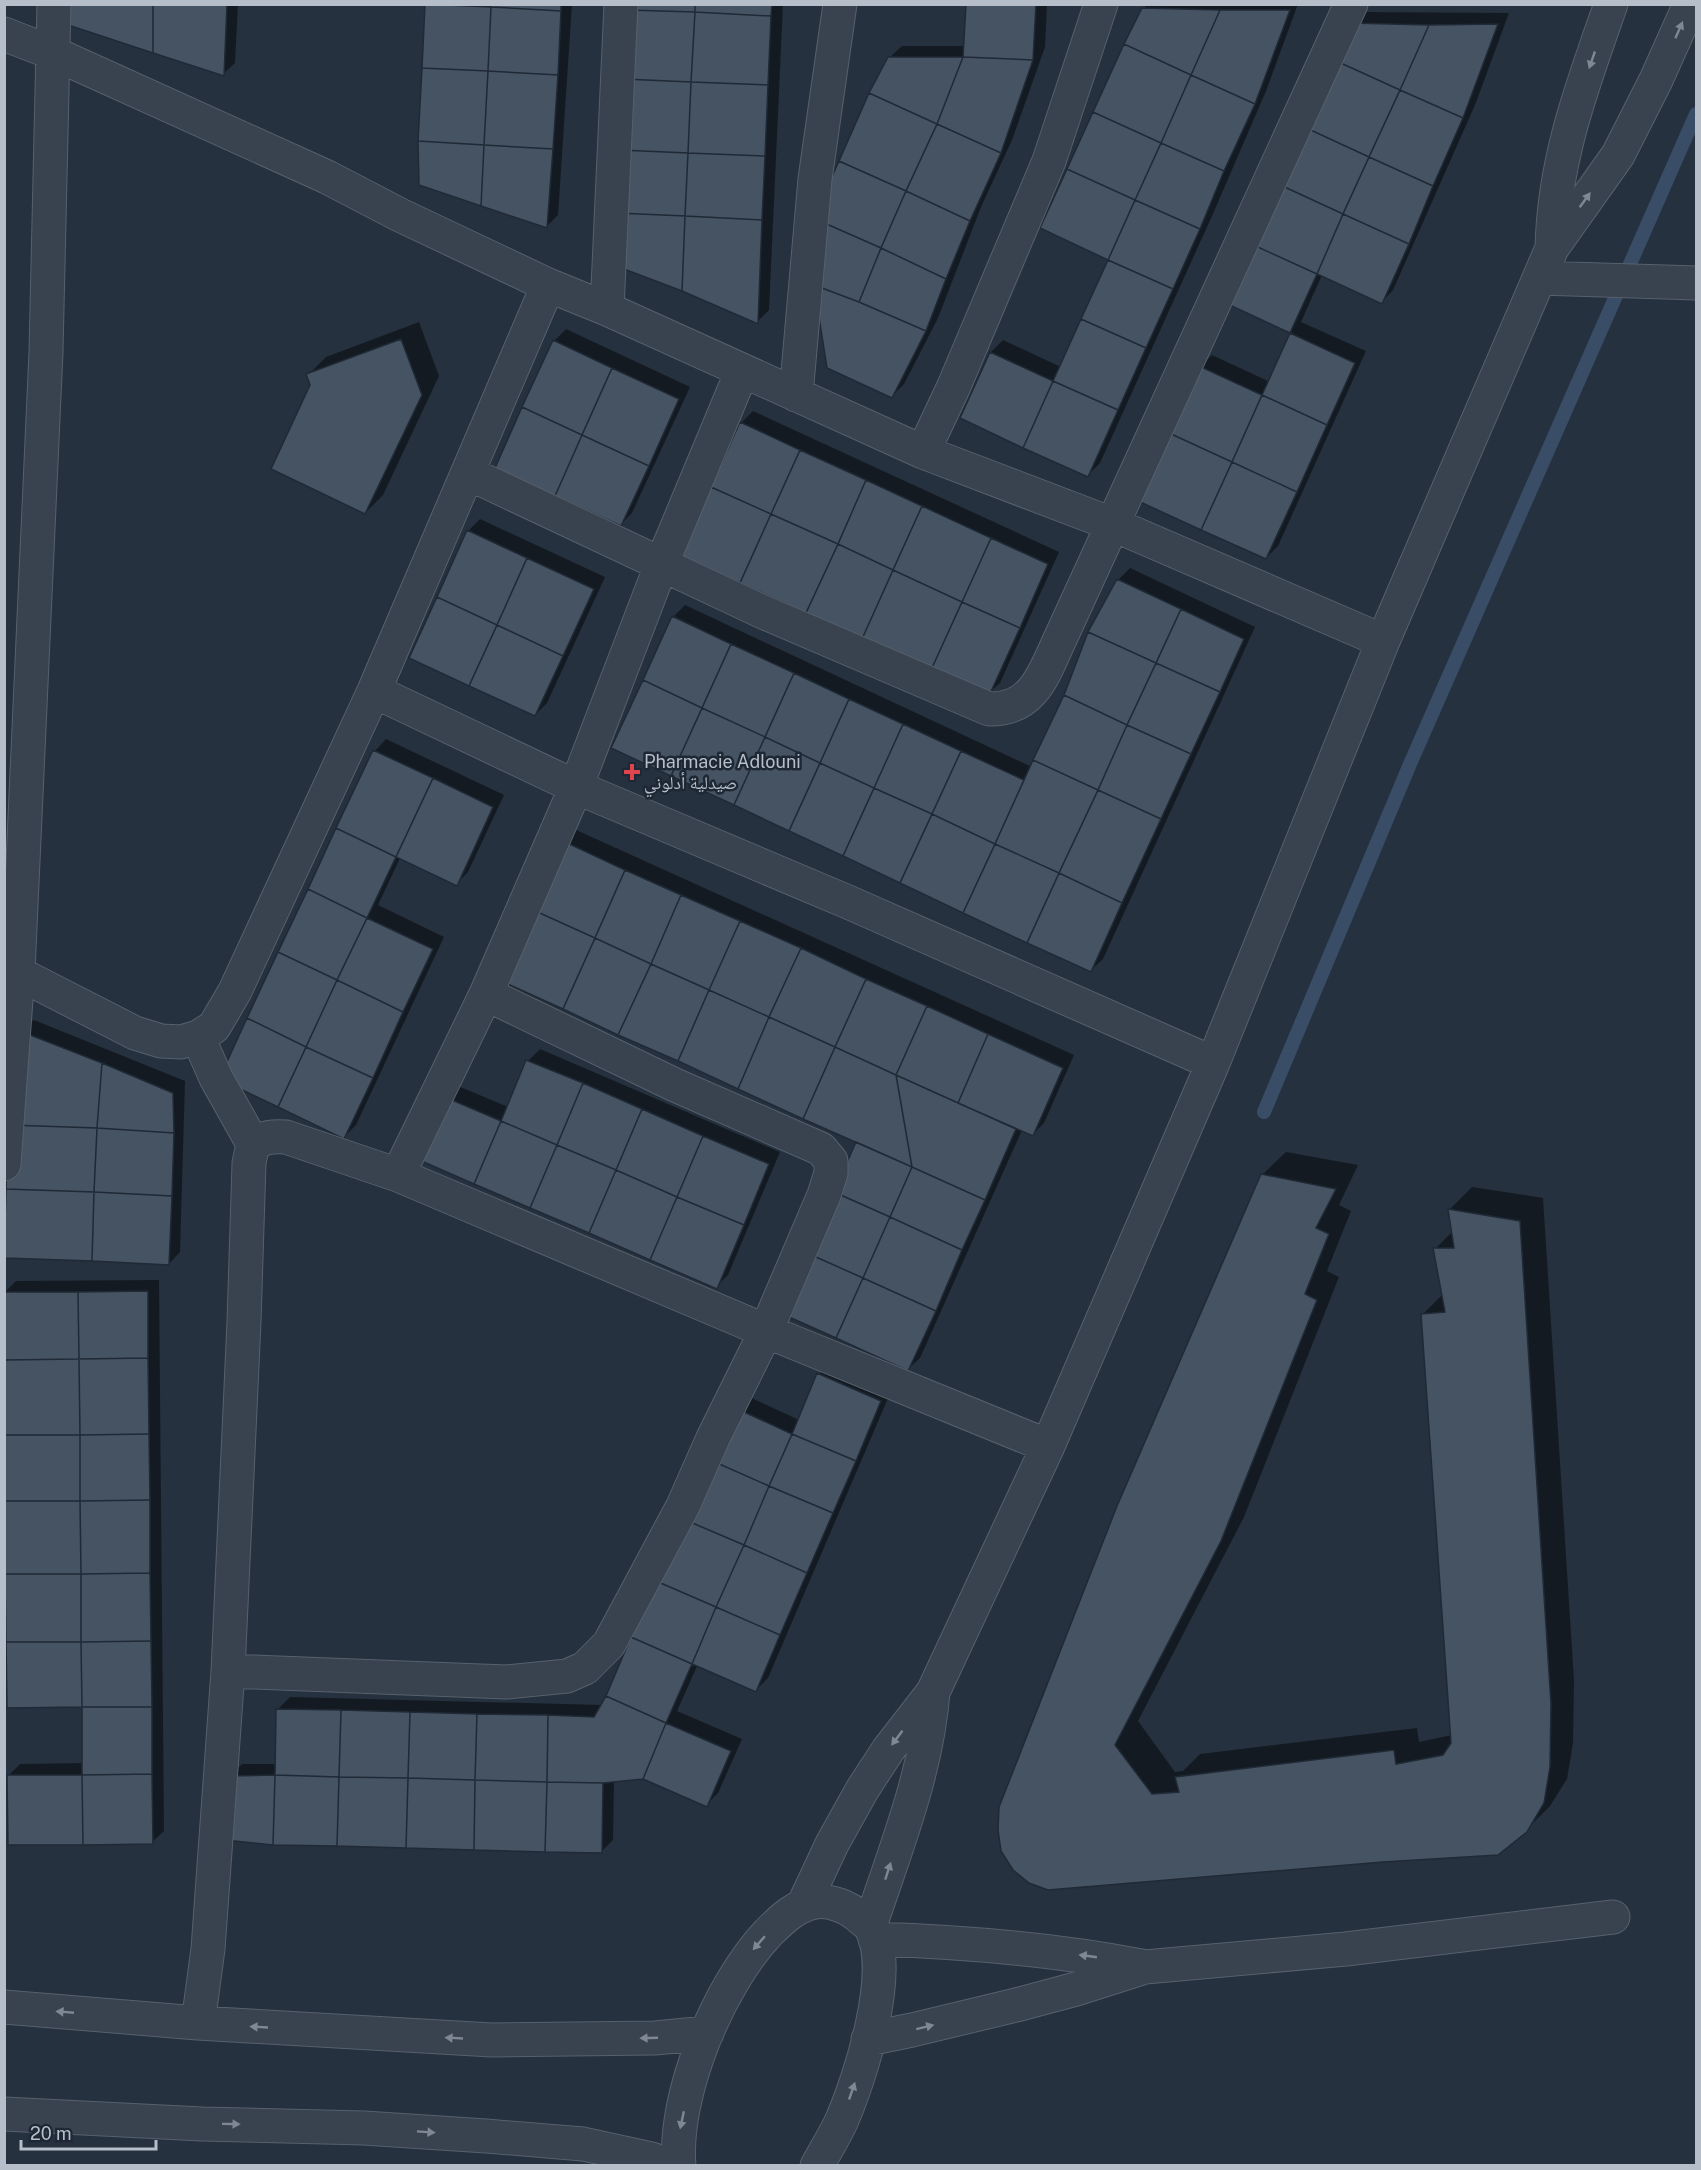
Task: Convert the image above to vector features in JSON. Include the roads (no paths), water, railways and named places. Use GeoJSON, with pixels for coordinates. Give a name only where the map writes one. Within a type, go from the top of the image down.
{"type":"FeatureCollection","features":[{"type":"Feature","properties":{"kind":"street"},"geometry":{"type":"LineString","coordinates":[[4,1164],[11,969],[46,352],[54,4]]}},
{"type":"Feature","properties":{"kind":"street"},"geometry":{"type":"LineString","coordinates":[[607,309],[621,4]]}},
{"type":"Feature","properties":{"kind":"street"},"geometry":{"type":"LineString","coordinates":[[796,395],[814,178],[840,4]]}},
{"type":"Feature","properties":{"kind":"street"},"geometry":{"type":"LineString","coordinates":[[923,452],[954,386],[1049,161],[1101,4]]}},
{"type":"Feature","properties":{"kind":"street"},"geometry":{"type":"LineString","coordinates":[[468,473],[763,612],[979,705],[989,709],[1005,709],[1023,701],[1038,685],[1351,4]]}},
{"type":"Feature","properties":{"kind":"street"},"geometry":{"type":"LineString","coordinates":[[1552,248],[1553,211],[1560,164],[1572,116],[1611,4]]}},
{"type":"Feature","properties":{"kind":"street"},"geometry":{"type":"LineString","coordinates":[[803,1906],[832,1844],[862,1790],[888,1750],[933,1692],[1048,1446],[1213,1063],[1383,641],[1552,248],[1618,155],[1656,80],[1690,4]]}},
{"type":"Feature","properties":{"kind":"street"},"geometry":{"type":"LineString","coordinates":[[4,34],[52,53],[327,177],[400,215],[548,285],[607,309],[923,452],[1112,524],[1383,641]]}},
{"type":"Feature","properties":{"kind":"street"},"geometry":{"type":"LineString","coordinates":[[1539,278],[1696,283]]}},
{"type":"Feature","properties":{"kind":"street"},"geometry":{"type":"LineString","coordinates":[[11,969],[135,1033],[161,1041],[181,1042],[198,1037],[214,1027],[235,992],[374,691],[548,285]]}},
{"type":"Feature","properties":{"kind":"street"},"geometry":{"type":"LineString","coordinates":[[398,1175],[486,994],[576,787],[662,563],[742,371]]}},
{"type":"Feature","properties":{"kind":"street"},"geometry":{"type":"LineString","coordinates":[[374,691],[576,787],[848,902],[1213,1063]]}},
{"type":"Feature","properties":{"kind":"street"},"geometry":{"type":"LineString","coordinates":[[228,1671],[506,1682],[567,1676],[585,1668],[609,1644],[683,1506],[713,1438],[766,1331],[824,1195],[831,1173],[831,1161],[821,1149],[675,1084],[486,994]]}},
{"type":"Feature","properties":{"kind":"street"},"geometry":{"type":"LineString","coordinates":[[198,1037],[225,1096],[253,1144],[249,1163],[247,1198],[244,1322],[228,1671],[208,1949],[198,2023]]}},
{"type":"Feature","properties":{"kind":"street"},"geometry":{"type":"LineString","coordinates":[[253,1144],[272,1136],[286,1137],[398,1175],[766,1331],[1048,1446]]}},
{"type":"Feature","properties":{"kind":"street"},"geometry":{"type":"LineString","coordinates":[[823,2158],[841,2121],[877,2005],[879,1971],[873,1933],[931,1727],[933,1692]]}},
{"type":"Feature","properties":{"kind":"street"},"geometry":{"type":"LineString","coordinates":[[679,2166],[677,2141],[688,2087],[724,1993],[756,1945],[783,1917],[803,1906],[817,1902],[835,1904],[851,1910],[873,1933],[926,1941],[1092,1956],[1145,1967]]}},
{"type":"Feature","properties":{"kind":"street"},"geometry":{"type":"LineString","coordinates":[[868,2039],[1016,2005],[1145,1967],[1346,1949],[1613,1917]]}},
{"type":"Feature","properties":{"kind":"street"},"geometry":{"type":"LineString","coordinates":[[4,2007],[198,2023],[492,2040],[655,2038],[707,2033]]}},
{"type":"Feature","properties":{"kind":"street"},"geometry":{"type":"LineString","coordinates":[[4,2114],[202,2124],[364,2128],[486,2136],[583,2144],[652,2159],[665,2166]]}},
{"type":"Feature","properties":{"kind":"waterway"},"geometry":{"type":"LineString","coordinates":[[1264,1112],[1410,764],[1696,114]]}},
{"type":"Feature","properties":{"kind":"place","name":"Pharmacie Adlouni صيدلية أدلوني"},"geometry":{"type":"Point","coordinates":[632,772]}}]}
